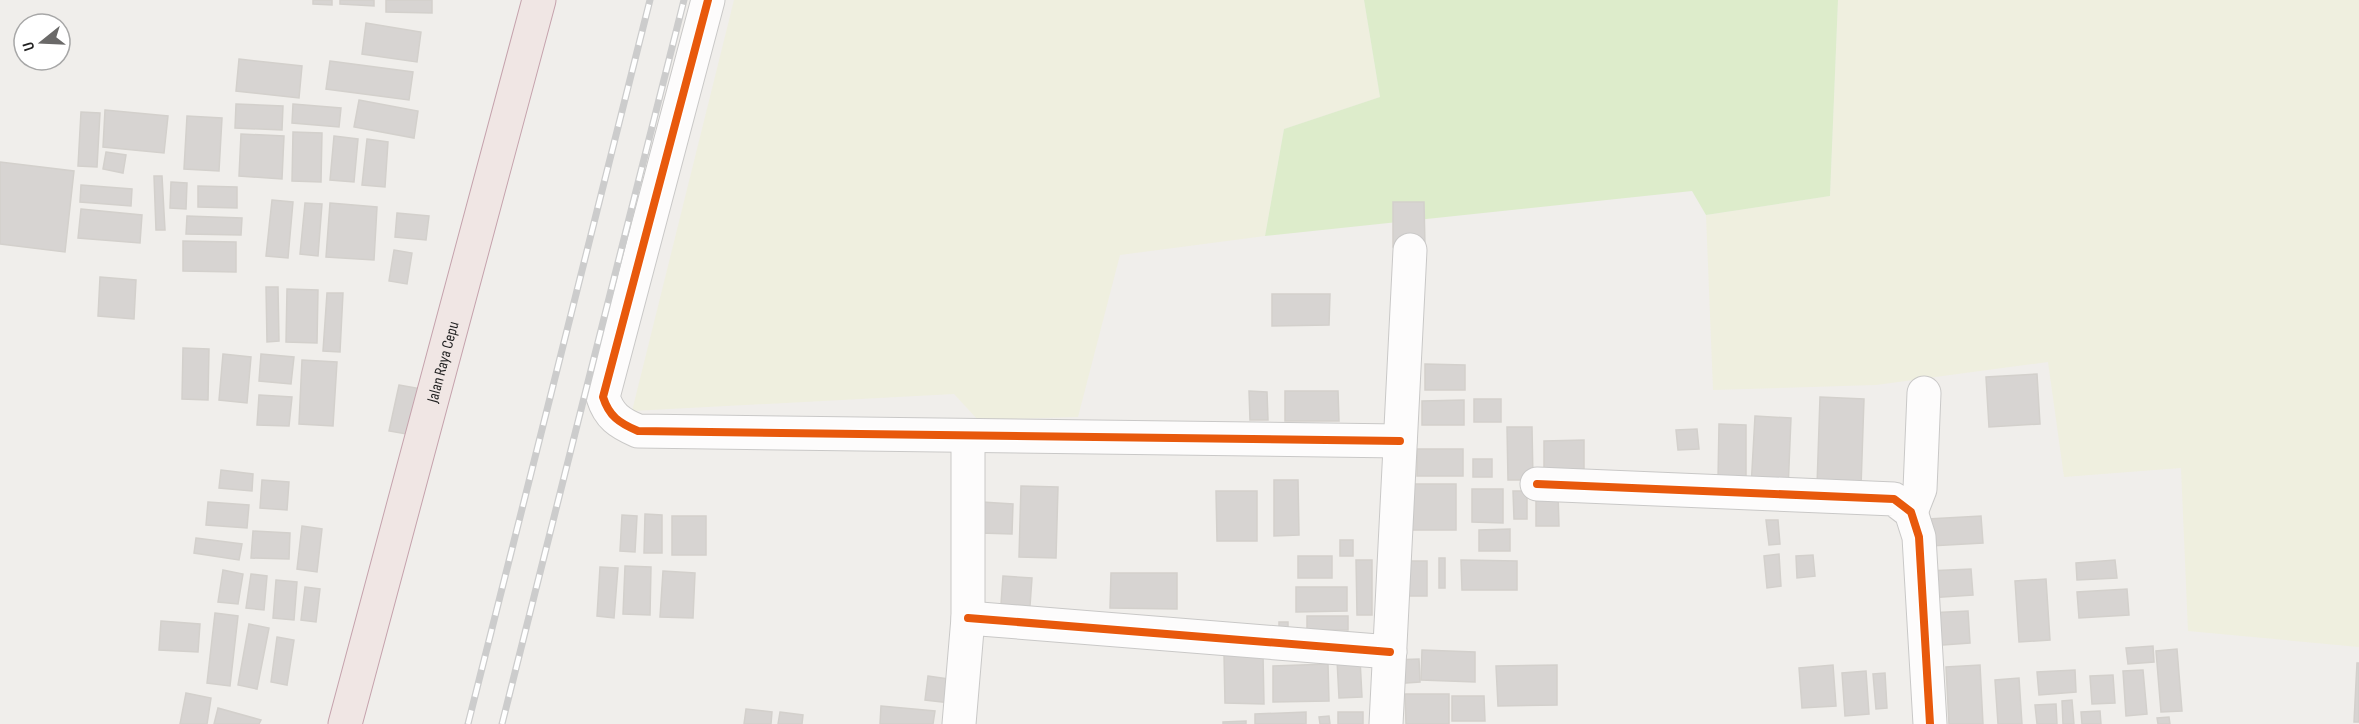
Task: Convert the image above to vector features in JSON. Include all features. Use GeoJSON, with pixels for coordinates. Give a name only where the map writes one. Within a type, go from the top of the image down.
{"type":"FeatureCollection","features":[{"type":"Feature","properties":{"kind":"highway","name":"Jalan Raya Cepu"},"geometry":{"type":"LineString","coordinates":[[345,724],[539,0]]}},
{"type":"Feature","properties":{"kind":"street"},"geometry":{"type":"LineString","coordinates":[[708,0],[603,397],[608,411],[620,423],[638,431],[1400,441]]}},
{"type":"Feature","properties":{"kind":"street"},"geometry":{"type":"LineString","coordinates":[[1386,724],[1410,250]]}},
{"type":"Feature","properties":{"kind":"street"},"geometry":{"type":"LineString","coordinates":[[1911,512],[1920,489],[1924,393]]}},
{"type":"Feature","properties":{"kind":"street"},"geometry":{"type":"LineString","coordinates":[[959,724],[968,618],[968,437]]}},
{"type":"Feature","properties":{"kind":"street"},"geometry":{"type":"LineString","coordinates":[[1537,484],[1813,498],[1868,497],[1894,500],[1911,512],[1920,537],[1930,724]]}},
{"type":"Feature","properties":{"kind":"street"},"geometry":{"type":"LineString","coordinates":[[968,618],[1390,652]]}},
{"type":"Feature","properties":{"kind":"green space"},"geometry":{"type":"Polygon","coordinates":[[[734,0],[1364,0],[1380,97],[1284,129],[1265,236],[1120,255],[1078,417],[978,420],[954,394],[632,411],[734,0]]]}},
{"type":"Feature","properties":{"kind":"green space"},"geometry":{"type":"Polygon","coordinates":[[[1364,0],[1838,0],[1830,196],[1706,215],[1692,191],[1265,236],[1284,129],[1380,97],[1364,0]]]}},
{"type":"Feature","properties":{"kind":"green space"},"geometry":{"type":"Polygon","coordinates":[[[1838,0],[2359,0],[2359,647],[2188,631],[2181,468],[2064,477],[2048,362],[1876,385],[1713,390],[1706,215],[1830,196],[1838,0]]]}},
{"type":"Feature","properties":{"kind":"building"},"geometry":{"type":"Polygon","coordinates":[[[313,0],[332,0],[332,5],[313,4],[313,0]]]}},
{"type":"Feature","properties":{"kind":"building"},"geometry":{"type":"Polygon","coordinates":[[[340,0],[374,0],[374,6],[340,4],[340,0]]]}},
{"type":"Feature","properties":{"kind":"building"},"geometry":{"type":"Polygon","coordinates":[[[386,0],[432,0],[432,13],[386,12],[386,0]]]}},
{"type":"Feature","properties":{"kind":"building"},"geometry":{"type":"Polygon","coordinates":[[[366,23],[421,32],[417,62],[362,54],[366,23]]]}},
{"type":"Feature","properties":{"kind":"building"},"geometry":{"type":"Polygon","coordinates":[[[239,59],[302,66],[299,98],[236,91],[239,59]]]}},
{"type":"Feature","properties":{"kind":"building"},"geometry":{"type":"Polygon","coordinates":[[[330,61],[413,72],[409,100],[326,89],[330,61]]]}},
{"type":"Feature","properties":{"kind":"building"},"geometry":{"type":"Polygon","coordinates":[[[359,100],[418,111],[414,138],[354,127],[359,100]]]}},
{"type":"Feature","properties":{"kind":"building"},"geometry":{"type":"Polygon","coordinates":[[[236,104],[283,106],[282,130],[235,128],[236,104]]]}},
{"type":"Feature","properties":{"kind":"building"},"geometry":{"type":"Polygon","coordinates":[[[293,104],[341,108],[339,127],[292,123],[293,104]]]}},
{"type":"Feature","properties":{"kind":"building"},"geometry":{"type":"Polygon","coordinates":[[[105,110],[168,116],[164,153],[103,147],[105,110]]]}},
{"type":"Feature","properties":{"kind":"building"},"geometry":{"type":"Polygon","coordinates":[[[81,112],[100,113],[97,167],[78,166],[81,112]]]}},
{"type":"Feature","properties":{"kind":"building"},"geometry":{"type":"Polygon","coordinates":[[[187,116],[222,118],[219,171],[184,169],[187,116]]]}},
{"type":"Feature","properties":{"kind":"building"},"geometry":{"type":"Polygon","coordinates":[[[293,132],[322,133],[321,182],[292,181],[293,132]]]}},
{"type":"Feature","properties":{"kind":"building"},"geometry":{"type":"Polygon","coordinates":[[[241,134],[284,136],[282,179],[239,176],[241,134]]]}},
{"type":"Feature","properties":{"kind":"building"},"geometry":{"type":"Polygon","coordinates":[[[334,136],[358,139],[354,182],[330,180],[334,136]]]}},
{"type":"Feature","properties":{"kind":"building"},"geometry":{"type":"Polygon","coordinates":[[[367,139],[388,142],[385,187],[362,185],[367,139]]]}},
{"type":"Feature","properties":{"kind":"building"},"geometry":{"type":"Polygon","coordinates":[[[106,152],[126,155],[123,173],[103,169],[106,152]]]}},
{"type":"Feature","properties":{"kind":"building"},"geometry":{"type":"Polygon","coordinates":[[[0,162],[74,171],[65,252],[0,244],[0,162]]]}},
{"type":"Feature","properties":{"kind":"building"},"geometry":{"type":"Polygon","coordinates":[[[154,176],[162,176],[165,230],[156,230],[154,176]]]}},
{"type":"Feature","properties":{"kind":"building"},"geometry":{"type":"Polygon","coordinates":[[[171,182],[187,183],[186,209],[170,208],[171,182]]]}},
{"type":"Feature","properties":{"kind":"building"},"geometry":{"type":"Polygon","coordinates":[[[81,185],[132,189],[131,206],[80,202],[81,185]]]}},
{"type":"Feature","properties":{"kind":"building"},"geometry":{"type":"Polygon","coordinates":[[[198,186],[237,187],[237,208],[198,207],[198,186]]]}},
{"type":"Feature","properties":{"kind":"building"},"geometry":{"type":"Polygon","coordinates":[[[272,200],[293,202],[288,258],[266,256],[272,200]]]}},
{"type":"Feature","properties":{"kind":"building"},"geometry":{"type":"Polygon","coordinates":[[[1393,202],[1424,202],[1425,247],[1393,247],[1393,202]]]}},
{"type":"Feature","properties":{"kind":"building"},"geometry":{"type":"Polygon","coordinates":[[[305,203],[322,204],[318,256],[300,254],[305,203]]]}},
{"type":"Feature","properties":{"kind":"building"},"geometry":{"type":"Polygon","coordinates":[[[330,203],[377,207],[374,260],[326,257],[330,203]]]}},
{"type":"Feature","properties":{"kind":"building"},"geometry":{"type":"Polygon","coordinates":[[[81,209],[142,215],[140,243],[78,238],[81,209]]]}},
{"type":"Feature","properties":{"kind":"building"},"geometry":{"type":"Polygon","coordinates":[[[397,213],[429,216],[426,240],[395,237],[397,213]]]}},
{"type":"Feature","properties":{"kind":"building"},"geometry":{"type":"Polygon","coordinates":[[[187,216],[242,218],[241,235],[186,234],[187,216]]]}},
{"type":"Feature","properties":{"kind":"building"},"geometry":{"type":"Polygon","coordinates":[[[183,241],[236,242],[236,272],[183,271],[183,241]]]}},
{"type":"Feature","properties":{"kind":"building"},"geometry":{"type":"Polygon","coordinates":[[[394,250],[412,253],[407,284],[389,281],[394,250]]]}},
{"type":"Feature","properties":{"kind":"building"},"geometry":{"type":"Polygon","coordinates":[[[100,277],[136,280],[134,319],[98,316],[100,277]]]}},
{"type":"Feature","properties":{"kind":"building"},"geometry":{"type":"Polygon","coordinates":[[[266,287],[278,287],[279,341],[267,342],[266,287]]]}},
{"type":"Feature","properties":{"kind":"building"},"geometry":{"type":"Polygon","coordinates":[[[287,289],[318,290],[317,343],[286,342],[287,289]]]}},
{"type":"Feature","properties":{"kind":"building"},"geometry":{"type":"Polygon","coordinates":[[[327,293],[343,293],[340,352],[323,351],[327,293]]]}},
{"type":"Feature","properties":{"kind":"building"},"geometry":{"type":"Polygon","coordinates":[[[1272,294],[1330,294],[1329,325],[1272,326],[1272,294]]]}},
{"type":"Feature","properties":{"kind":"building"},"geometry":{"type":"Polygon","coordinates":[[[183,348],[209,349],[208,400],[182,399],[183,348]]]}},
{"type":"Feature","properties":{"kind":"building"},"geometry":{"type":"Polygon","coordinates":[[[223,354],[251,357],[247,403],[219,400],[223,354]]]}},
{"type":"Feature","properties":{"kind":"building"},"geometry":{"type":"Polygon","coordinates":[[[261,354],[294,357],[291,384],[259,381],[261,354]]]}},
{"type":"Feature","properties":{"kind":"building"},"geometry":{"type":"Polygon","coordinates":[[[302,360],[337,362],[333,426],[299,424],[302,360]]]}},
{"type":"Feature","properties":{"kind":"building"},"geometry":{"type":"Polygon","coordinates":[[[1425,364],[1465,365],[1465,390],[1425,390],[1425,364]]]}},
{"type":"Feature","properties":{"kind":"building"},"geometry":{"type":"Polygon","coordinates":[[[2037,374],[2040,424],[1989,427],[1986,377],[2037,374]]]}},
{"type":"Feature","properties":{"kind":"building"},"geometry":{"type":"Polygon","coordinates":[[[399,385],[422,389],[412,435],[389,431],[399,385]]]}},
{"type":"Feature","properties":{"kind":"building"},"geometry":{"type":"Polygon","coordinates":[[[1249,391],[1267,392],[1268,420],[1250,420],[1249,391]]]}},
{"type":"Feature","properties":{"kind":"building"},"geometry":{"type":"Polygon","coordinates":[[[1285,391],[1338,391],[1339,421],[1285,421],[1285,391]]]}},
{"type":"Feature","properties":{"kind":"building"},"geometry":{"type":"Polygon","coordinates":[[[259,395],[292,397],[289,426],[257,425],[259,395]]]}},
{"type":"Feature","properties":{"kind":"building"},"geometry":{"type":"Polygon","coordinates":[[[1820,397],[1864,399],[1861,487],[1817,486],[1820,397]]]}},
{"type":"Feature","properties":{"kind":"building"},"geometry":{"type":"Polygon","coordinates":[[[1474,399],[1501,399],[1501,422],[1474,422],[1474,399]]]}},
{"type":"Feature","properties":{"kind":"building"},"geometry":{"type":"Polygon","coordinates":[[[1464,400],[1464,425],[1422,425],[1422,401],[1464,400]]]}},
{"type":"Feature","properties":{"kind":"building"},"geometry":{"type":"Polygon","coordinates":[[[1755,416],[1791,418],[1788,490],[1751,488],[1755,416]]]}},
{"type":"Feature","properties":{"kind":"building"},"geometry":{"type":"Polygon","coordinates":[[[1719,424],[1746,425],[1746,480],[1718,480],[1719,424]]]}},
{"type":"Feature","properties":{"kind":"building"},"geometry":{"type":"Polygon","coordinates":[[[1507,427],[1532,427],[1533,480],[1508,480],[1507,427]]]}},
{"type":"Feature","properties":{"kind":"building"},"geometry":{"type":"Polygon","coordinates":[[[1697,429],[1699,449],[1678,450],[1676,430],[1697,429]]]}},
{"type":"Feature","properties":{"kind":"building"},"geometry":{"type":"Polygon","coordinates":[[[1584,440],[1584,476],[1544,476],[1544,441],[1584,440]]]}},
{"type":"Feature","properties":{"kind":"building"},"geometry":{"type":"Polygon","coordinates":[[[1417,449],[1463,449],[1463,476],[1417,476],[1417,449]]]}},
{"type":"Feature","properties":{"kind":"building"},"geometry":{"type":"Polygon","coordinates":[[[1473,459],[1492,459],[1492,477],[1473,477],[1473,459]]]}},
{"type":"Feature","properties":{"kind":"building"},"geometry":{"type":"Polygon","coordinates":[[[221,470],[253,474],[252,491],[219,488],[221,470]]]}},
{"type":"Feature","properties":{"kind":"building"},"geometry":{"type":"Polygon","coordinates":[[[262,480],[289,482],[287,510],[260,508],[262,480]]]}},
{"type":"Feature","properties":{"kind":"building"},"geometry":{"type":"Polygon","coordinates":[[[1274,480],[1298,480],[1299,535],[1274,536],[1274,480]]]}},
{"type":"Feature","properties":{"kind":"building"},"geometry":{"type":"Polygon","coordinates":[[[1404,484],[1456,484],[1456,530],[1404,530],[1404,484]]]}},
{"type":"Feature","properties":{"kind":"building"},"geometry":{"type":"Polygon","coordinates":[[[1021,486],[1058,487],[1056,558],[1019,557],[1021,486]]]}},
{"type":"Feature","properties":{"kind":"building"},"geometry":{"type":"Polygon","coordinates":[[[1472,489],[1503,489],[1503,523],[1472,522],[1472,489]]]}},
{"type":"Feature","properties":{"kind":"building"},"geometry":{"type":"Polygon","coordinates":[[[1216,491],[1257,491],[1257,541],[1217,541],[1216,491]]]}},
{"type":"Feature","properties":{"kind":"building"},"geometry":{"type":"Polygon","coordinates":[[[1513,491],[1527,491],[1527,519],[1514,519],[1513,491]]]}},
{"type":"Feature","properties":{"kind":"building"},"geometry":{"type":"Polygon","coordinates":[[[1536,493],[1558,493],[1559,526],[1536,526],[1536,493]]]}},
{"type":"Feature","properties":{"kind":"building"},"geometry":{"type":"Polygon","coordinates":[[[208,502],[249,505],[247,528],[206,525],[208,502]]]}},
{"type":"Feature","properties":{"kind":"building"},"geometry":{"type":"Polygon","coordinates":[[[982,502],[1013,504],[1012,534],[980,533],[982,502]]]}},
{"type":"Feature","properties":{"kind":"building"},"geometry":{"type":"Polygon","coordinates":[[[645,514],[662,515],[662,553],[644,553],[645,514]]]}},
{"type":"Feature","properties":{"kind":"building"},"geometry":{"type":"Polygon","coordinates":[[[622,515],[637,516],[635,552],[620,551],[622,515]]]}},
{"type":"Feature","properties":{"kind":"building"},"geometry":{"type":"Polygon","coordinates":[[[672,516],[706,516],[706,555],[672,555],[672,516]]]}},
{"type":"Feature","properties":{"kind":"building"},"geometry":{"type":"Polygon","coordinates":[[[1981,516],[1983,543],[1930,546],[1928,519],[1981,516]]]}},
{"type":"Feature","properties":{"kind":"building"},"geometry":{"type":"Polygon","coordinates":[[[1766,520],[1778,520],[1780,544],[1769,545],[1766,520]]]}},
{"type":"Feature","properties":{"kind":"building"},"geometry":{"type":"Polygon","coordinates":[[[302,526],[322,529],[317,572],[297,569],[302,526]]]}},
{"type":"Feature","properties":{"kind":"building"},"geometry":{"type":"Polygon","coordinates":[[[1510,529],[1510,551],[1479,551],[1479,530],[1510,529]]]}},
{"type":"Feature","properties":{"kind":"building"},"geometry":{"type":"Polygon","coordinates":[[[253,531],[290,533],[289,559],[251,558],[253,531]]]}},
{"type":"Feature","properties":{"kind":"building"},"geometry":{"type":"Polygon","coordinates":[[[196,538],[242,544],[239,560],[194,553],[196,538]]]}},
{"type":"Feature","properties":{"kind":"building"},"geometry":{"type":"Polygon","coordinates":[[[1340,540],[1353,540],[1353,556],[1340,556],[1340,540]]]}},
{"type":"Feature","properties":{"kind":"building"},"geometry":{"type":"Polygon","coordinates":[[[1779,554],[1781,586],[1767,588],[1764,556],[1779,554]]]}},
{"type":"Feature","properties":{"kind":"building"},"geometry":{"type":"Polygon","coordinates":[[[1813,555],[1815,576],[1797,578],[1796,556],[1813,555]]]}},
{"type":"Feature","properties":{"kind":"building"},"geometry":{"type":"Polygon","coordinates":[[[1298,556],[1332,556],[1332,578],[1298,578],[1298,556]]]}},
{"type":"Feature","properties":{"kind":"building"},"geometry":{"type":"Polygon","coordinates":[[[1439,558],[1445,558],[1445,588],[1439,588],[1439,558]]]}},
{"type":"Feature","properties":{"kind":"building"},"geometry":{"type":"Polygon","coordinates":[[[1356,560],[1372,560],[1372,615],[1357,615],[1356,560]]]}},
{"type":"Feature","properties":{"kind":"building"},"geometry":{"type":"Polygon","coordinates":[[[1461,560],[1517,561],[1517,590],[1462,590],[1461,560]]]}},
{"type":"Feature","properties":{"kind":"building"},"geometry":{"type":"Polygon","coordinates":[[[2115,560],[2117,578],[2077,580],[2076,563],[2115,560]]]}},
{"type":"Feature","properties":{"kind":"building"},"geometry":{"type":"Polygon","coordinates":[[[1401,561],[1427,561],[1427,596],[1401,596],[1401,561]]]}},
{"type":"Feature","properties":{"kind":"building"},"geometry":{"type":"Polygon","coordinates":[[[625,566],[651,567],[650,615],[623,614],[625,566]]]}},
{"type":"Feature","properties":{"kind":"building"},"geometry":{"type":"Polygon","coordinates":[[[600,567],[618,568],[614,618],[597,616],[600,567]]]}},
{"type":"Feature","properties":{"kind":"building"},"geometry":{"type":"Polygon","coordinates":[[[1971,569],[1973,595],[1928,598],[1926,571],[1971,569]]]}},
{"type":"Feature","properties":{"kind":"building"},"geometry":{"type":"Polygon","coordinates":[[[223,570],[243,574],[238,604],[218,602],[223,570]]]}},
{"type":"Feature","properties":{"kind":"building"},"geometry":{"type":"Polygon","coordinates":[[[663,571],[695,573],[693,618],[660,617],[663,571]]]}},
{"type":"Feature","properties":{"kind":"building"},"geometry":{"type":"Polygon","coordinates":[[[1111,573],[1177,573],[1177,609],[1110,608],[1111,573]]]}},
{"type":"Feature","properties":{"kind":"building"},"geometry":{"type":"Polygon","coordinates":[[[251,574],[267,576],[264,610],[246,608],[251,574]]]}},
{"type":"Feature","properties":{"kind":"building"},"geometry":{"type":"Polygon","coordinates":[[[1003,576],[1032,578],[1030,606],[1001,604],[1003,576]]]}},
{"type":"Feature","properties":{"kind":"building"},"geometry":{"type":"Polygon","coordinates":[[[2046,579],[2050,640],[2019,642],[2015,581],[2046,579]]]}},
{"type":"Feature","properties":{"kind":"building"},"geometry":{"type":"Polygon","coordinates":[[[276,580],[297,582],[294,620],[273,618],[276,580]]]}},
{"type":"Feature","properties":{"kind":"building"},"geometry":{"type":"Polygon","coordinates":[[[305,587],[320,589],[316,622],[301,620],[305,587]]]}},
{"type":"Feature","properties":{"kind":"building"},"geometry":{"type":"Polygon","coordinates":[[[1296,587],[1347,587],[1347,611],[1296,612],[1296,587]]]}},
{"type":"Feature","properties":{"kind":"building"},"geometry":{"type":"Polygon","coordinates":[[[2127,589],[2129,615],[2079,618],[2077,592],[2127,589]]]}},
{"type":"Feature","properties":{"kind":"building"},"geometry":{"type":"Polygon","coordinates":[[[1968,611],[1970,643],[1929,646],[1927,613],[1968,611]]]}},
{"type":"Feature","properties":{"kind":"building"},"geometry":{"type":"Polygon","coordinates":[[[215,613],[238,616],[230,686],[207,683],[215,613]]]}},
{"type":"Feature","properties":{"kind":"building"},"geometry":{"type":"Polygon","coordinates":[[[1307,616],[1348,616],[1348,630],[1307,630],[1307,616]]]}},
{"type":"Feature","properties":{"kind":"building"},"geometry":{"type":"Polygon","coordinates":[[[161,621],[200,624],[198,652],[159,650],[161,621]]]}},
{"type":"Feature","properties":{"kind":"building"},"geometry":{"type":"Polygon","coordinates":[[[1279,622],[1288,622],[1288,641],[1279,641],[1279,622]]]}},
{"type":"Feature","properties":{"kind":"building"},"geometry":{"type":"Polygon","coordinates":[[[249,624],[269,628],[257,689],[238,685],[249,624]]]}},
{"type":"Feature","properties":{"kind":"building"},"geometry":{"type":"Polygon","coordinates":[[[277,637],[294,640],[287,685],[271,682],[277,637]]]}},
{"type":"Feature","properties":{"kind":"building"},"geometry":{"type":"Polygon","coordinates":[[[2153,646],[2154,662],[2128,664],[2126,648],[2153,646]]]}},
{"type":"Feature","properties":{"kind":"building"},"geometry":{"type":"Polygon","coordinates":[[[2177,649],[2182,711],[2161,712],[2156,651],[2177,649]]]}},
{"type":"Feature","properties":{"kind":"building"},"geometry":{"type":"Polygon","coordinates":[[[1422,650],[1475,652],[1475,682],[1421,680],[1422,650]]]}},
{"type":"Feature","properties":{"kind":"building"},"geometry":{"type":"Polygon","coordinates":[[[1224,654],[1263,654],[1264,704],[1225,703],[1224,654]]]}},
{"type":"Feature","properties":{"kind":"building"},"geometry":{"type":"Polygon","coordinates":[[[1360,659],[1362,697],[1339,698],[1337,660],[1360,659]]]}},
{"type":"Feature","properties":{"kind":"building"},"geometry":{"type":"Polygon","coordinates":[[[1419,659],[1420,682],[1392,684],[1391,660],[1419,659]]]}},
{"type":"Feature","properties":{"kind":"building"},"geometry":{"type":"Polygon","coordinates":[[[2357,663],[2359,663],[2359,722],[2354,722],[2357,663]]]}},
{"type":"Feature","properties":{"kind":"building"},"geometry":{"type":"Polygon","coordinates":[[[1328,664],[1329,701],[1273,702],[1273,666],[1328,664]]]}},
{"type":"Feature","properties":{"kind":"building"},"geometry":{"type":"Polygon","coordinates":[[[1557,665],[1557,705],[1498,706],[1496,666],[1557,665]]]}},
{"type":"Feature","properties":{"kind":"building"},"geometry":{"type":"Polygon","coordinates":[[[1833,665],[1836,706],[1802,708],[1799,668],[1833,665]]]}},
{"type":"Feature","properties":{"kind":"building"},"geometry":{"type":"Polygon","coordinates":[[[1980,665],[1983,724],[1949,724],[1946,667],[1980,665]]]}},
{"type":"Feature","properties":{"kind":"building"},"geometry":{"type":"Polygon","coordinates":[[[2075,670],[2076,692],[2039,695],[2037,672],[2075,670]]]}},
{"type":"Feature","properties":{"kind":"building"},"geometry":{"type":"Polygon","coordinates":[[[2143,670],[2147,714],[2126,716],[2123,671],[2143,670]]]}},
{"type":"Feature","properties":{"kind":"building"},"geometry":{"type":"Polygon","coordinates":[[[1866,671],[1869,714],[1845,716],[1842,673],[1866,671]]]}},
{"type":"Feature","properties":{"kind":"building"},"geometry":{"type":"Polygon","coordinates":[[[1885,673],[1887,708],[1876,709],[1873,674],[1885,673]]]}},
{"type":"Feature","properties":{"kind":"building"},"geometry":{"type":"Polygon","coordinates":[[[2113,675],[2115,703],[2092,704],[2090,676],[2113,675]]]}},
{"type":"Feature","properties":{"kind":"building"},"geometry":{"type":"Polygon","coordinates":[[[928,676],[962,681],[959,704],[925,700],[928,676]]]}},
{"type":"Feature","properties":{"kind":"building"},"geometry":{"type":"Polygon","coordinates":[[[2019,678],[2022,724],[1998,724],[1995,680],[2019,678]]]}},
{"type":"Feature","properties":{"kind":"building"},"geometry":{"type":"Polygon","coordinates":[[[186,693],[211,698],[207,724],[180,724],[186,693]]]}},
{"type":"Feature","properties":{"kind":"building"},"geometry":{"type":"Polygon","coordinates":[[[1405,694],[1449,694],[1449,724],[1406,724],[1405,694]]]}},
{"type":"Feature","properties":{"kind":"building"},"geometry":{"type":"Polygon","coordinates":[[[1452,696],[1484,696],[1485,721],[1452,721],[1452,696]]]}},
{"type":"Feature","properties":{"kind":"building"},"geometry":{"type":"Polygon","coordinates":[[[2072,700],[2074,724],[2063,724],[2062,701],[2072,700]]]}},
{"type":"Feature","properties":{"kind":"building"},"geometry":{"type":"Polygon","coordinates":[[[2056,704],[2057,724],[2037,724],[2035,705],[2056,704]]]}},
{"type":"Feature","properties":{"kind":"building"},"geometry":{"type":"Polygon","coordinates":[[[881,706],[935,711],[933,724],[880,724],[881,706]]]}},
{"type":"Feature","properties":{"kind":"building"},"geometry":{"type":"Polygon","coordinates":[[[218,708],[261,720],[259,724],[214,724],[218,708]]]}},
{"type":"Feature","properties":{"kind":"building"},"geometry":{"type":"Polygon","coordinates":[[[746,709],[772,712],[771,724],[744,724],[746,709]]]}},
{"type":"Feature","properties":{"kind":"building"},"geometry":{"type":"Polygon","coordinates":[[[2100,711],[2101,724],[2082,724],[2081,712],[2100,711]]]}},
{"type":"Feature","properties":{"kind":"building"},"geometry":{"type":"Polygon","coordinates":[[[780,712],[803,715],[802,724],[778,724],[780,712]]]}},
{"type":"Feature","properties":{"kind":"building"},"geometry":{"type":"Polygon","coordinates":[[[1306,712],[1306,724],[1255,724],[1255,714],[1306,712]]]}},
{"type":"Feature","properties":{"kind":"building"},"geometry":{"type":"Polygon","coordinates":[[[1338,712],[1363,712],[1363,724],[1338,724],[1338,712]]]}},
{"type":"Feature","properties":{"kind":"building"},"geometry":{"type":"Polygon","coordinates":[[[1329,716],[1330,724],[1320,724],[1319,717],[1329,716]]]}},
{"type":"Feature","properties":{"kind":"building"},"geometry":{"type":"Polygon","coordinates":[[[2169,717],[2170,724],[2158,724],[2157,718],[2169,717]]]}},
{"type":"Feature","properties":{"kind":"building"},"geometry":{"type":"Polygon","coordinates":[[[1246,721],[1246,724],[1223,724],[1223,722],[1246,721]]]}},
{"type":"Feature","properties":{"kind":"railway"},"geometry":{"type":"LineString","coordinates":[[468,724],[650,0]]}},
{"type":"Feature","properties":{"kind":"railway"},"geometry":{"type":"LineString","coordinates":[[502,724],[684,0]]}},
{"type":"Feature","properties":{"kind":"cycle path"},"geometry":{"type":"LineString","coordinates":[[708,0],[603,397],[608,409],[620,422],[638,431],[1400,441]]}},
{"type":"Feature","properties":{"kind":"cycle path"},"geometry":{"type":"LineString","coordinates":[[1537,484],[1894,499],[1911,512],[1919,537],[1930,724]]}},
{"type":"Feature","properties":{"kind":"cycle path"},"geometry":{"type":"LineString","coordinates":[[968,618],[1390,652]]}}]}
